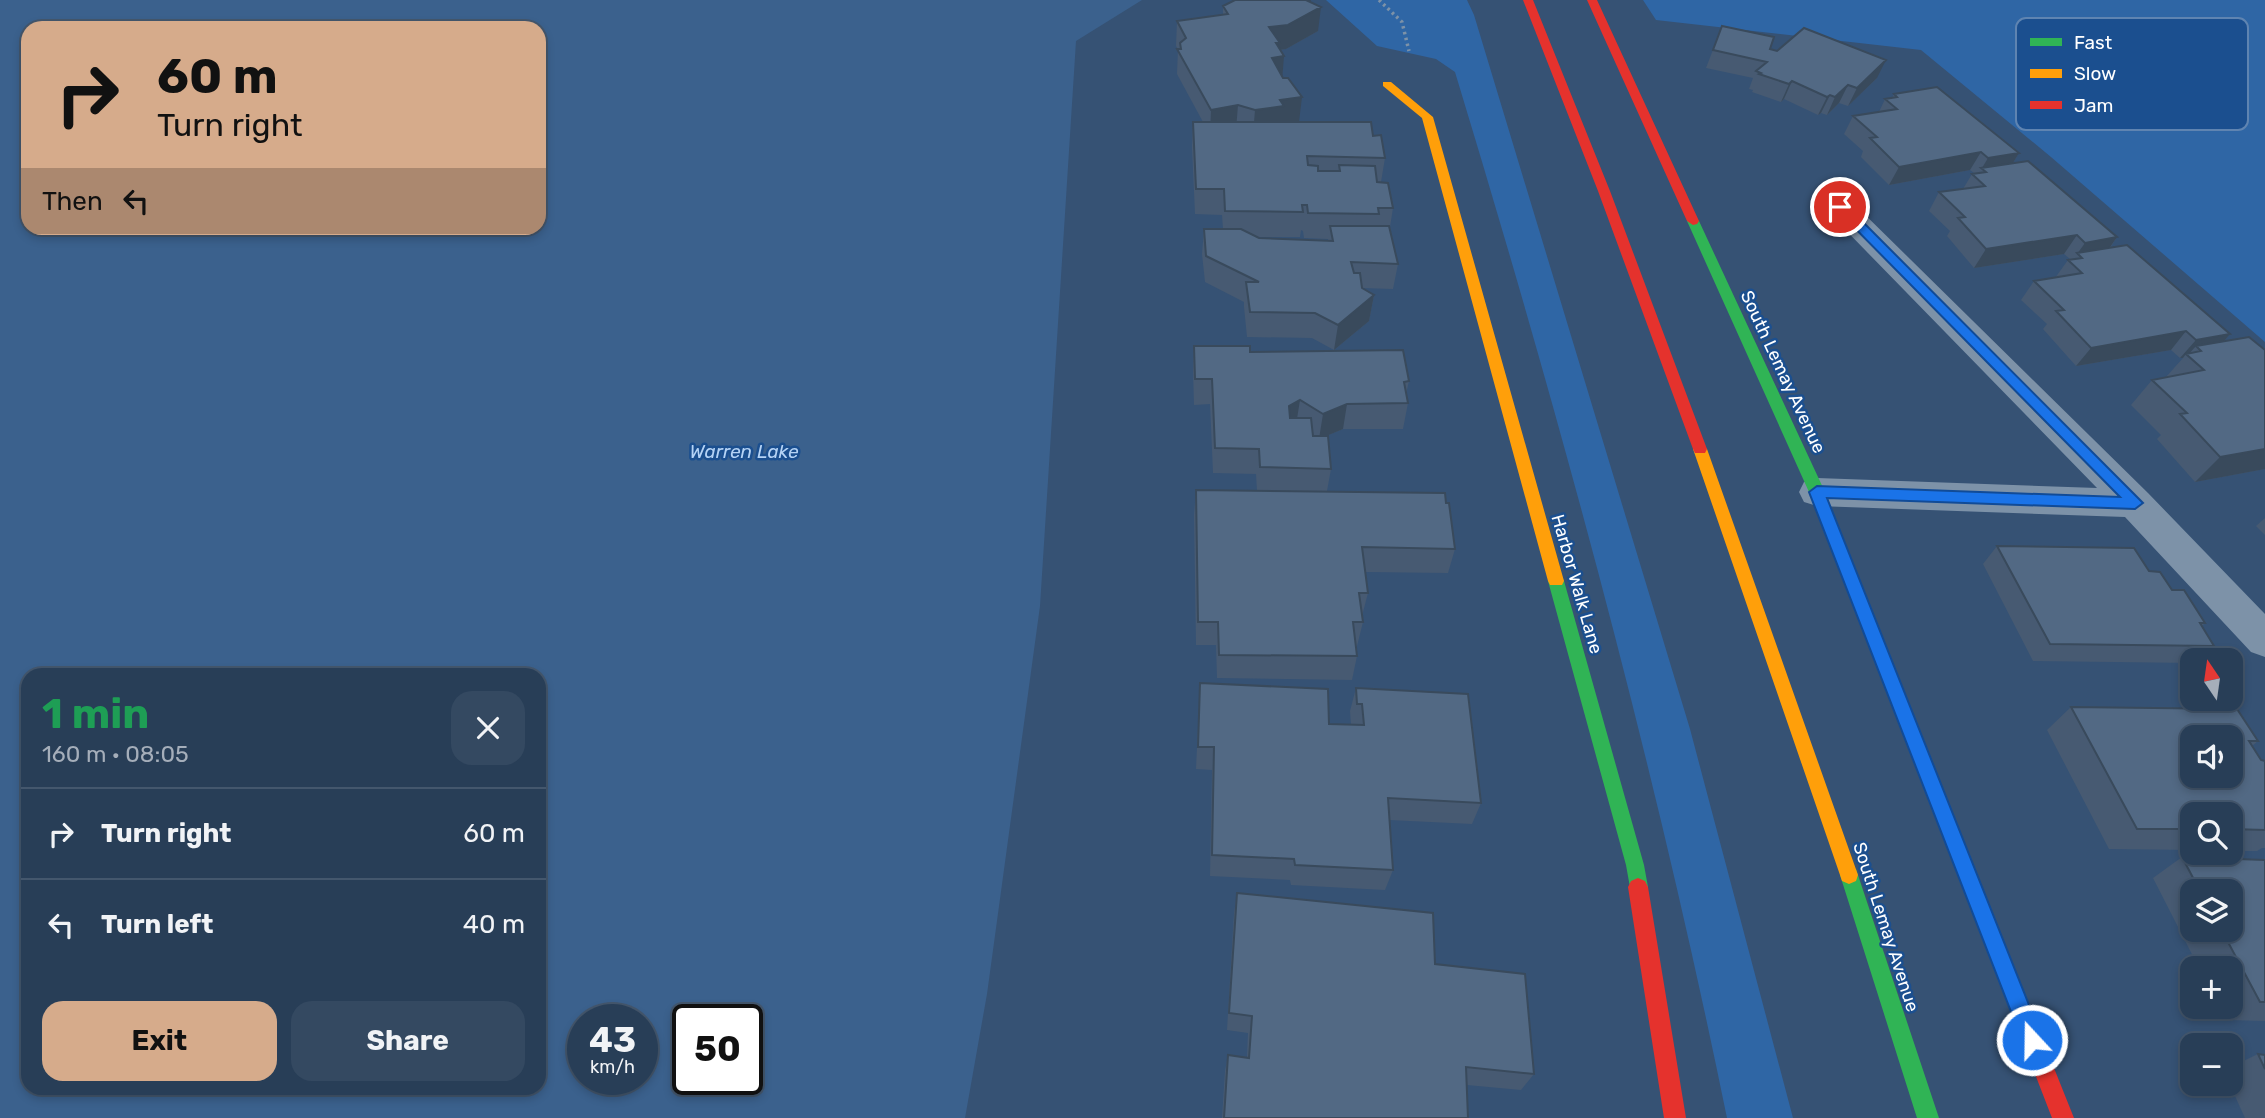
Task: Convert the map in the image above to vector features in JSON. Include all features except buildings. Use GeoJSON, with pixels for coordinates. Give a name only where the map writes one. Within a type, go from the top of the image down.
{"type":"FeatureCollection","features":[{"type":"Feature","properties":{"kind":"main road","name":"South Lemay Avenue"},"geometry":{"type":"LineString","coordinates":[[1528,0],[1604,191],[1721,506],[1842,853],[1928,1118]]}},
{"type":"Feature","properties":{"kind":"main road","name":"South Lemay Avenue"},"geometry":{"type":"LineString","coordinates":[[1592,0],[1817,492],[2063,1118]]}},
{"type":"Feature","properties":{"kind":"main road","name":"Harbor Walk Lane"},"geometry":{"type":"LineString","coordinates":[[1387,84],[1427,117],[1450,197],[1635,865],[1675,1118]]}},
{"type":"Feature","properties":{"kind":"street"},"geometry":{"type":"LineString","coordinates":[[1840,207],[2135,503],[2265,640]]}},
{"type":"Feature","properties":{"kind":"street"},"geometry":{"type":"LineString","coordinates":[[1817,492],[2135,503]]}},
{"type":"Feature","properties":{"kind":"path"},"geometry":{"type":"LineString","coordinates":[[1379,0],[1402,22],[1412,63],[1387,84]]}},
{"type":"Feature","properties":{"kind":"shaded area"},"geometry":{"type":"Polygon","coordinates":[[[1326,0],[1467,0],[1474,15],[1690,729],[1793,1118],[1727,1118],[1669,854],[1603,592],[1532,331],[1455,72],[1436,59],[1377,46],[1326,0]]]}},
{"type":"Feature","properties":{"kind":"shaded area"},"geometry":{"type":"Polygon","coordinates":[[[1643,0],[2265,0],[2265,342],[2018,130],[2248,130],[2248,18],[2016,18],[2016,128],[1921,50],[1656,20],[1643,0]]]}},
{"type":"Feature","properties":{"kind":"water","name":"Warren Lake"},"geometry":{"type":"Polygon","coordinates":[[[0,0],[1142,0],[1076,41],[1040,606],[987,994],[965,1118],[0,1118],[0,0]]]}},
{"type":"Feature","properties":{"kind":"traffic: fast"},"geometry":{"type":"LineString","coordinates":[[1693,221],[1817,492],[1941,808]]}},
{"type":"Feature","properties":{"kind":"traffic: fast"},"geometry":{"type":"LineString","coordinates":[[1556,581],[1635,865],[1638,887]]}},
{"type":"Feature","properties":{"kind":"traffic: fast"},"geometry":{"type":"LineString","coordinates":[[1849,875],[1928,1118]]}},
{"type":"Feature","properties":{"kind":"traffic: slow"},"geometry":{"type":"LineString","coordinates":[[1387,84],[1427,117],[1556,581]]}},
{"type":"Feature","properties":{"kind":"traffic: slow"},"geometry":{"type":"LineString","coordinates":[[1700,449],[1849,875]]}},
{"type":"Feature","properties":{"kind":"traffic: jam"},"geometry":{"type":"LineString","coordinates":[[1528,0],[1604,191],[1700,449]]}},
{"type":"Feature","properties":{"kind":"traffic: jam"},"geometry":{"type":"LineString","coordinates":[[1592,0],[1693,221]]}},
{"type":"Feature","properties":{"kind":"traffic: jam"},"geometry":{"type":"LineString","coordinates":[[1941,808],[2063,1118]]}},
{"type":"Feature","properties":{"kind":"traffic: jam"},"geometry":{"type":"LineString","coordinates":[[1638,887],[1675,1118]]}},
{"type":"Feature","properties":{"kind":"route"},"geometry":{"type":"LineString","coordinates":[[1840,207],[2135,503],[1817,492],[2032,1040]]}}]}
